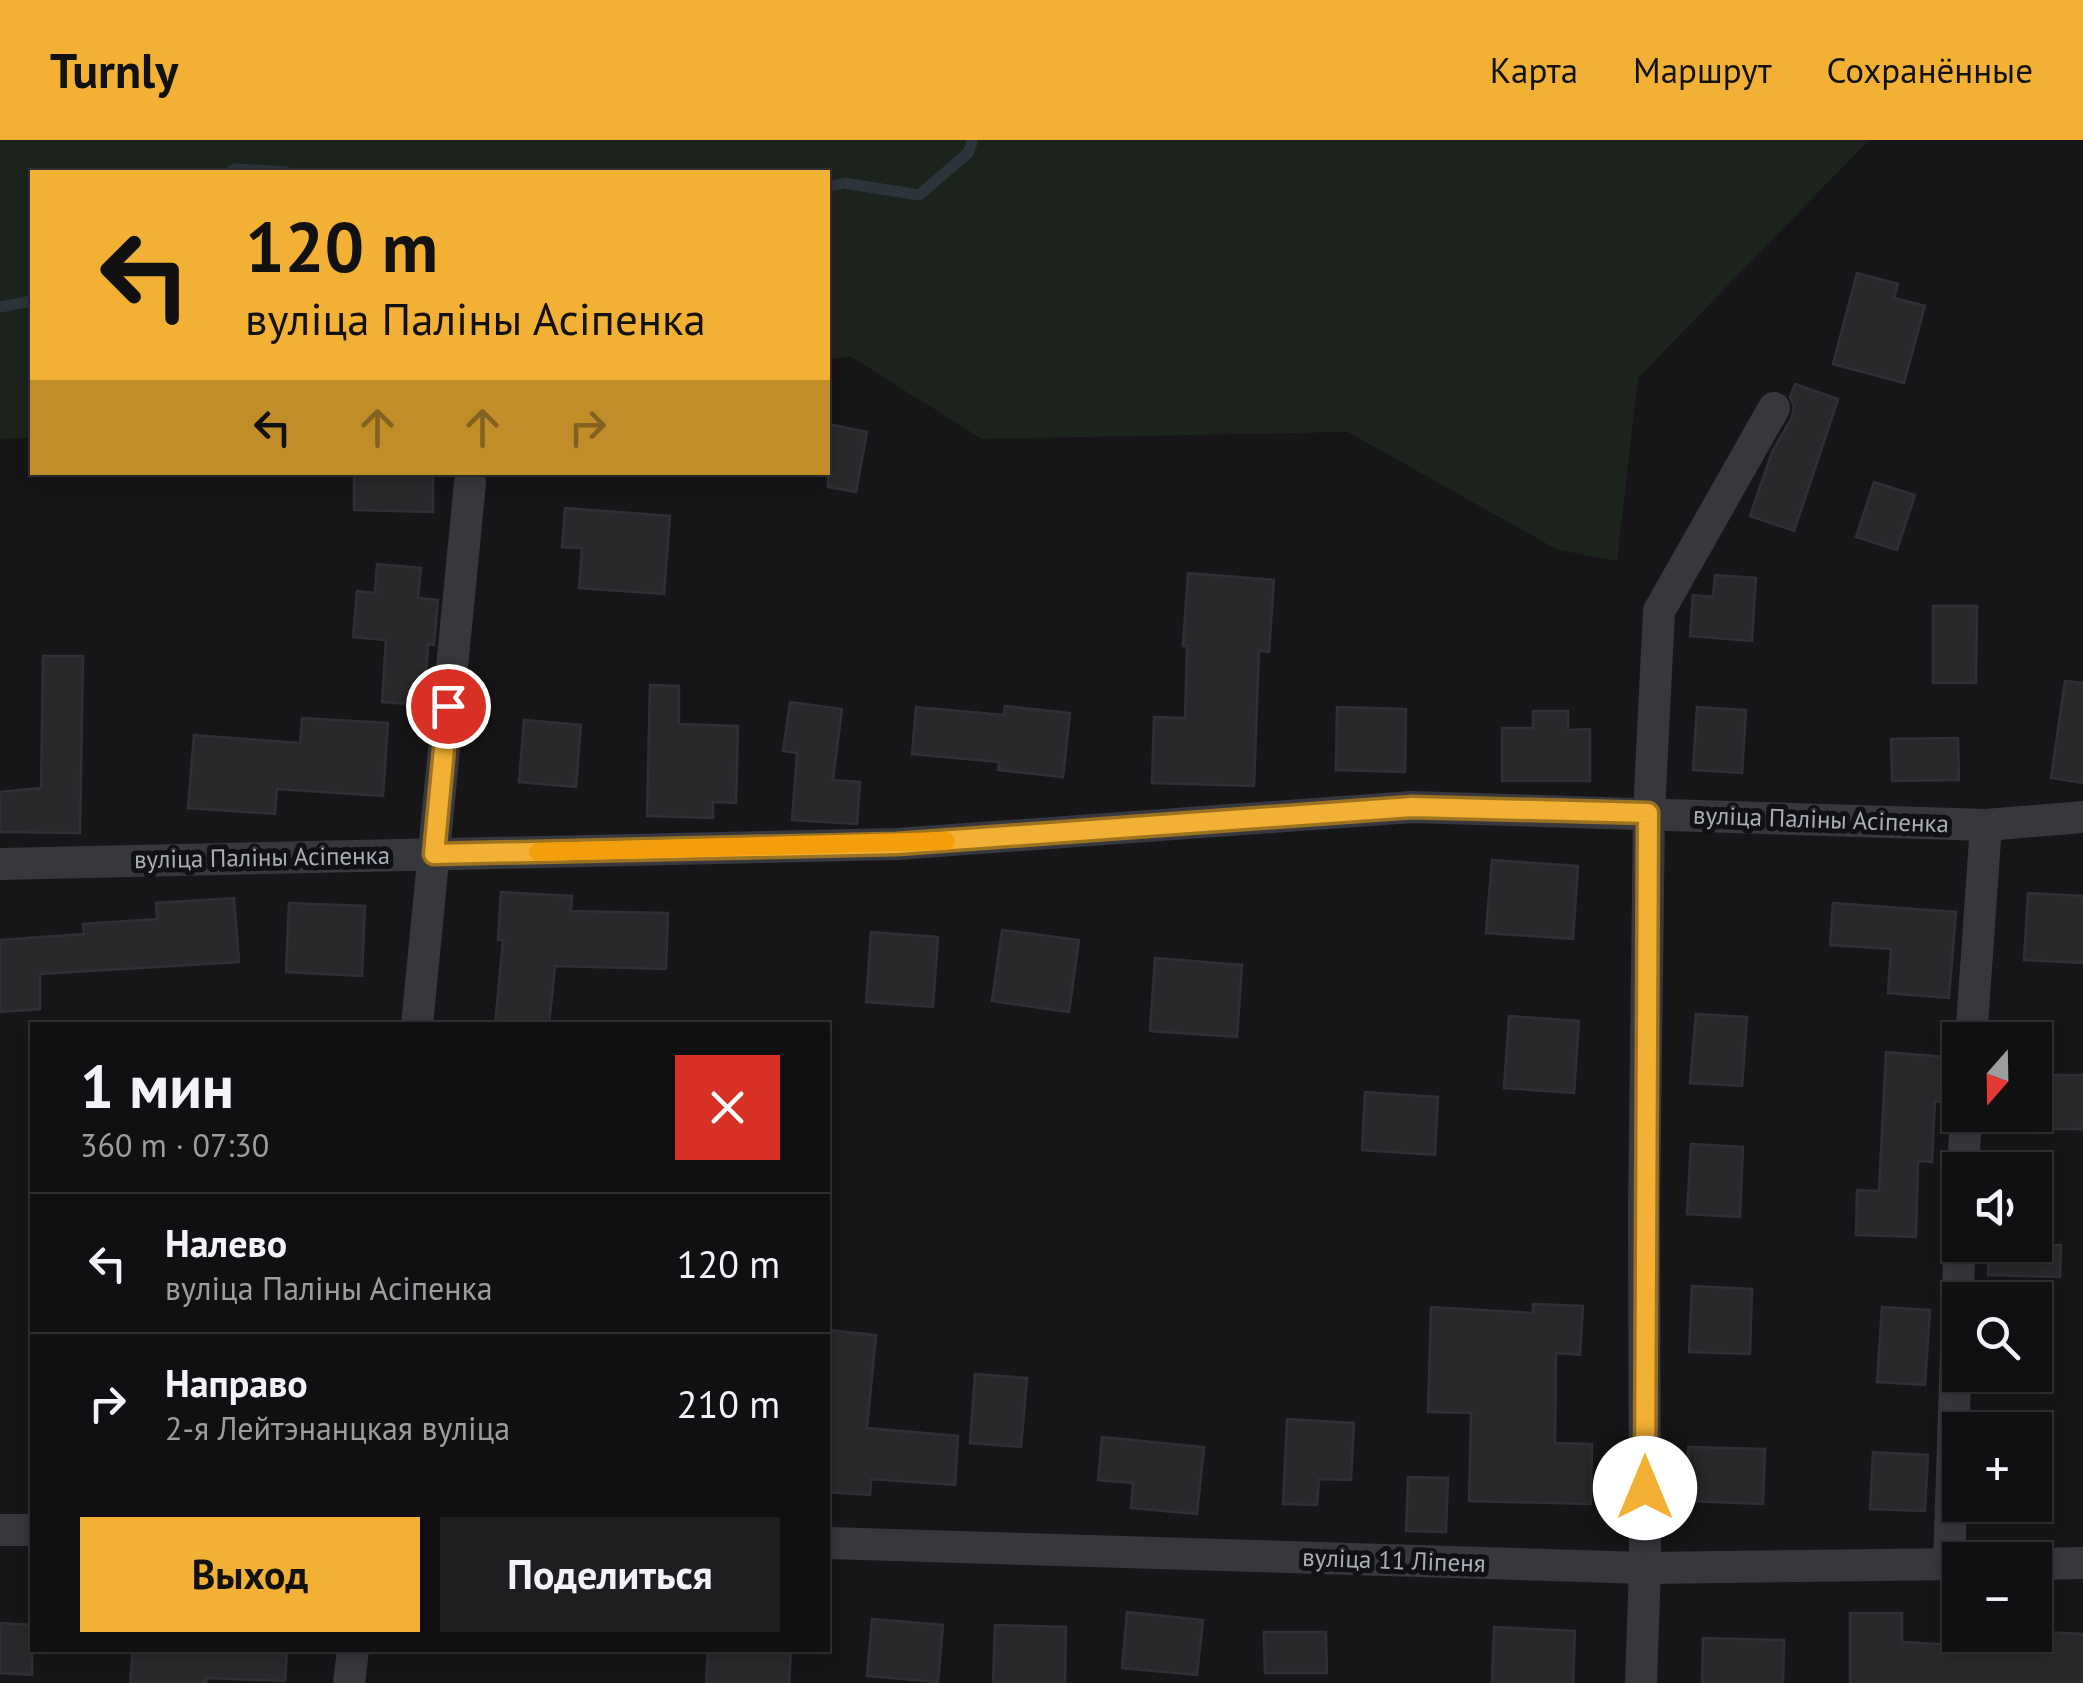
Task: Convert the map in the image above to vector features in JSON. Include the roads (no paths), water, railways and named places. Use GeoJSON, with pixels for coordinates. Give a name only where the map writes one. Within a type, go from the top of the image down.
{"type":"FeatureCollection","features":[{"type":"Feature","properties":{"kind":"street"},"geometry":{"type":"LineString","coordinates":[[1641,1683],[1645,1568],[1648,813],[1660,611],[1774,408]]}},
{"type":"Feature","properties":{"kind":"street"},"geometry":{"type":"LineString","coordinates":[[418,1022],[470,482]]}},
{"type":"Feature","properties":{"kind":"street","name":"вуліца Паліны Асіпенка"},"geometry":{"type":"LineString","coordinates":[[0,864],[897,844],[1412,807],[1986,825],[2083,817]]}},
{"type":"Feature","properties":{"kind":"street"},"geometry":{"type":"LineString","coordinates":[[1972,1022],[1986,825]]}},
{"type":"Feature","properties":{"kind":"street"},"geometry":{"type":"LineString","coordinates":[[1954,1542],[1959,1262]]}},
{"type":"Feature","properties":{"kind":"street"},"geometry":{"type":"LineString","coordinates":[[0,1530],[30,1530]]}},
{"type":"Feature","properties":{"kind":"street","name":"вуліца 11 Ліпеня"},"geometry":{"type":"LineString","coordinates":[[830,1543],[1645,1568],[1942,1564]]}},
{"type":"Feature","properties":{"kind":"street"},"geometry":{"type":"LineString","coordinates":[[2052,1564],[2083,1563]]}},
{"type":"Feature","properties":{"kind":"street"},"geometry":{"type":"LineString","coordinates":[[349,1683],[353,1652]]}},
{"type":"Feature","properties":{"kind":"waterway"},"geometry":{"type":"LineString","coordinates":[[830,186],[844,183],[919,195],[968,153],[972,142]]}},
{"type":"Feature","properties":{"kind":"waterway"},"geometry":{"type":"LineString","coordinates":[[233,170],[252,170]]}},
{"type":"Feature","properties":{"kind":"waterway"},"geometry":{"type":"LineString","coordinates":[[0,307],[30,301]]}}]}
